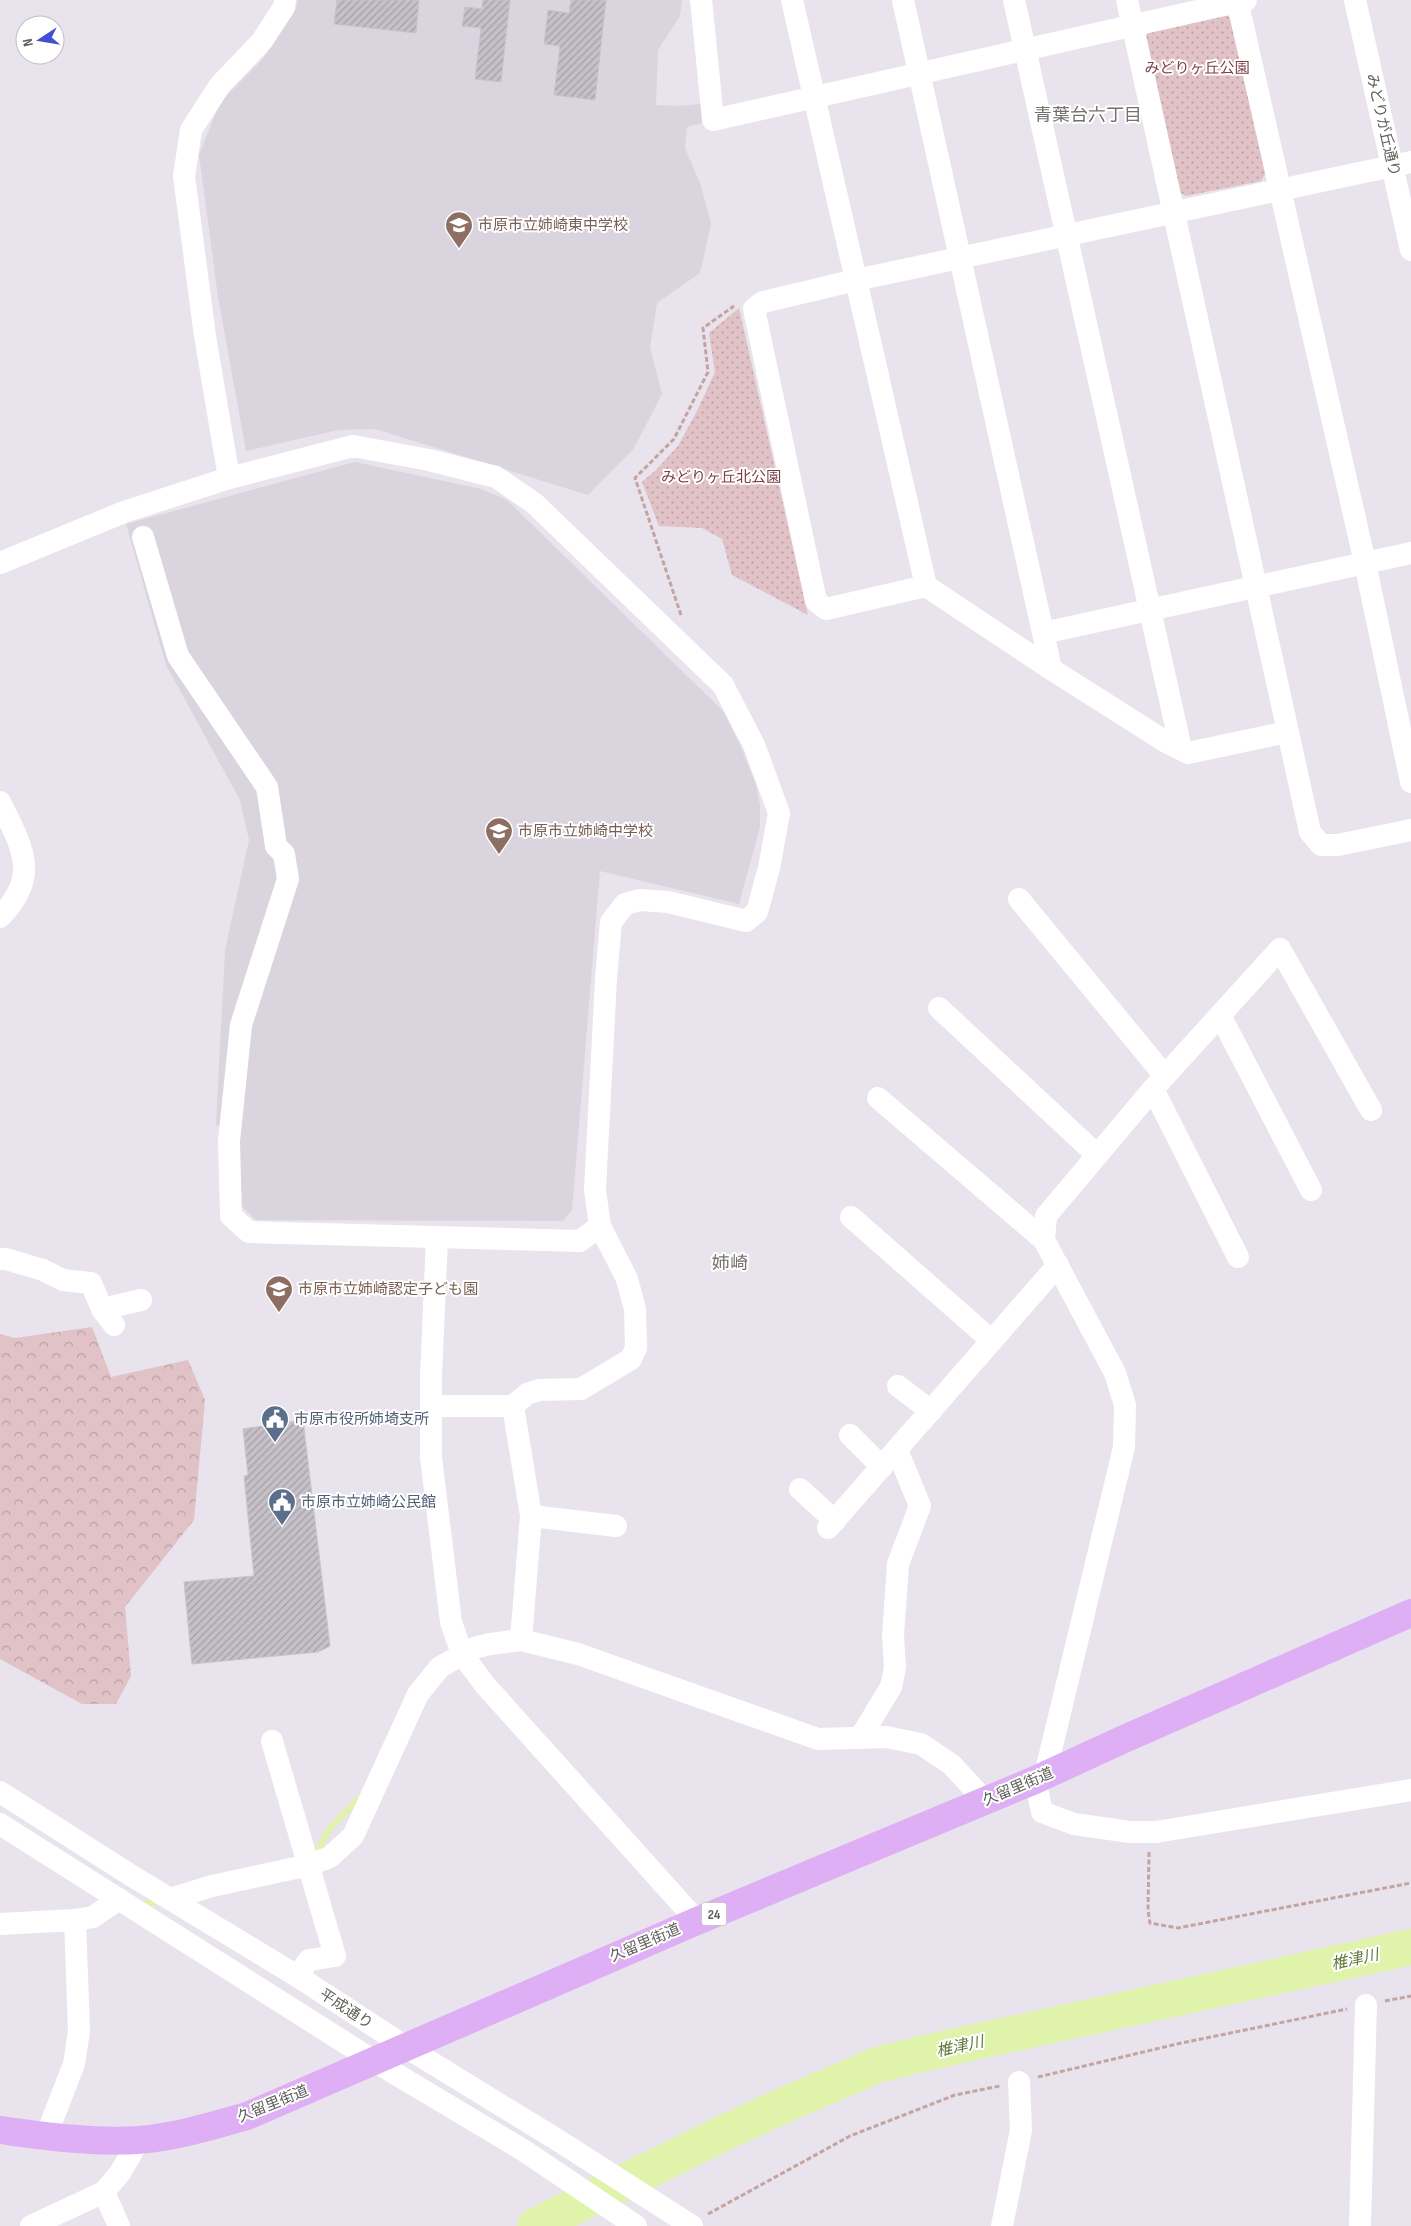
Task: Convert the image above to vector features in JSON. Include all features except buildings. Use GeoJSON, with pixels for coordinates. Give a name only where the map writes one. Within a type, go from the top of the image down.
{"type":"FeatureCollection","features":[{"type":"Feature","properties":{"kind":"main road","name":"久留里街道"},"geometry":{"type":"LineString","coordinates":[[0,2130],[93,2140],[139,2140],[203,2129],[247,2116],[697,1921],[985,1801],[1039,1782],[1124,1739],[1411,1613]]}},
{"type":"Feature","properties":{"kind":"street"},"geometry":{"type":"LineString","coordinates":[[229,478],[205,336],[184,176],[191,130],[220,85],[262,41],[284,7],[285,0]]}},
{"type":"Feature","properties":{"kind":"street"},"geometry":{"type":"LineString","coordinates":[[701,0],[713,120],[1240,1],[1280,190],[1365,563],[1411,782]]}},
{"type":"Feature","properties":{"kind":"street"},"geometry":{"type":"LineString","coordinates":[[792,0],[926,586],[1051,669],[1188,753],[1287,732]]}},
{"type":"Feature","properties":{"kind":"street"},"geometry":{"type":"LineString","coordinates":[[903,0],[1051,669]]}},
{"type":"Feature","properties":{"kind":"street"},"geometry":{"type":"LineString","coordinates":[[1014,0],[1181,749]]}},
{"type":"Feature","properties":{"kind":"street"},"geometry":{"type":"LineString","coordinates":[[1127,0],[1310,832],[1321,844],[1338,845],[1411,830]]}},
{"type":"Feature","properties":{"kind":"street","name":"みどりが丘通り"},"geometry":{"type":"LineString","coordinates":[[1355,0],[1402,164],[1411,250]]}},
{"type":"Feature","properties":{"kind":"street"},"geometry":{"type":"LineString","coordinates":[[926,586],[826,608],[816,601],[754,309],[763,302],[856,280],[1402,164]]}},
{"type":"Feature","properties":{"kind":"street"},"geometry":{"type":"LineString","coordinates":[[0,563],[124,512],[229,478],[352,446],[429,460],[496,477],[534,503],[723,685],[754,745],[779,813],[769,868],[757,912],[746,921],[668,902],[640,900],[624,904],[611,922],[606,979],[595,1190],[600,1226],[627,1279],[635,1310],[636,1348],[631,1359],[582,1389],[539,1390],[527,1394],[513,1406],[431,1406]]}},
{"type":"Feature","properties":{"kind":"street"},"geometry":{"type":"LineString","coordinates":[[143,537],[178,656],[267,787],[276,846],[284,854],[288,879],[241,1025],[230,1130],[231,1216],[249,1232],[437,1238],[580,1241],[600,1226]]}},
{"type":"Feature","properties":{"kind":"street"},"geometry":{"type":"LineString","coordinates":[[1043,633],[1411,553]]}},
{"type":"Feature","properties":{"kind":"street"},"geometry":{"type":"LineString","coordinates":[[0,802],[24,856],[25,878],[13,904],[0,917]]}},
{"type":"Feature","properties":{"kind":"street"},"geometry":{"type":"LineString","coordinates":[[1019,899],[1159,1082],[1238,1257]]}},
{"type":"Feature","properties":{"kind":"street"},"geometry":{"type":"LineString","coordinates":[[1044,1240],[1046,1216],[1159,1082],[1280,949],[1371,1110]]}},
{"type":"Feature","properties":{"kind":"street"},"geometry":{"type":"LineString","coordinates":[[939,1008],[1098,1155]]}},
{"type":"Feature","properties":{"kind":"street"},"geometry":{"type":"LineString","coordinates":[[1220,1015],[1311,1190]]}},
{"type":"Feature","properties":{"kind":"street"},"geometry":{"type":"LineString","coordinates":[[878,1098],[1044,1240],[1115,1373],[1126,1405],[1124,1447],[1039,1782],[1042,1812],[1074,1824],[1130,1832],[1150,1832],[1411,1790]]}},
{"type":"Feature","properties":{"kind":"street"},"geometry":{"type":"LineString","coordinates":[[851,1217],[992,1341]]}},
{"type":"Feature","properties":{"kind":"street"},"geometry":{"type":"LineString","coordinates":[[437,1238],[431,1457],[445,1585],[451,1622],[462,1654],[486,1685],[697,1921]]}},
{"type":"Feature","properties":{"kind":"street"},"geometry":{"type":"LineString","coordinates":[[0,1259],[43,1270],[63,1280],[91,1283],[108,1317],[141,1300]]}},
{"type":"Feature","properties":{"kind":"street"},"geometry":{"type":"LineString","coordinates":[[800,1489],[832,1525],[1058,1265]]}},
{"type":"Feature","properties":{"kind":"street"},"geometry":{"type":"LineString","coordinates":[[898,1386],[931,1411]]}},
{"type":"Feature","properties":{"kind":"street"},"geometry":{"type":"LineString","coordinates":[[513,1406],[531,1516],[521,1640]]}},
{"type":"Feature","properties":{"kind":"street"},"geometry":{"type":"LineString","coordinates":[[850,1435],[882,1467]]}},
{"type":"Feature","properties":{"kind":"street"},"geometry":{"type":"LineString","coordinates":[[860,1738],[891,1687],[895,1667],[893,1636],[898,1564],[920,1506],[898,1450]]}},
{"type":"Feature","properties":{"kind":"street"},"geometry":{"type":"LineString","coordinates":[[531,1516],[616,1526]]}},
{"type":"Feature","properties":{"kind":"street"},"geometry":{"type":"LineString","coordinates":[[170,1899],[212,1886],[309,1865],[330,1857],[353,1836],[418,1694],[440,1667],[474,1648],[521,1640],[578,1654],[818,1739],[886,1737],[921,1744],[952,1765],[985,1801]]}},
{"type":"Feature","properties":{"kind":"street"},"geometry":{"type":"LineString","coordinates":[[272,1741],[335,1956],[309,1960],[297,1976]]}},
{"type":"Feature","properties":{"kind":"street","name":"平成通り"},"geometry":{"type":"LineString","coordinates":[[0,1792],[132,1876],[297,1976],[406,2047],[686,2222]]}},
{"type":"Feature","properties":{"kind":"street","name":"平成通り"},"geometry":{"type":"LineString","coordinates":[[0,1824],[374,2061],[523,2150],[636,2226]]}},
{"type":"Feature","properties":{"kind":"street"},"geometry":{"type":"LineString","coordinates":[[0,1924],[75,1920],[92,1917],[119,1899]]}},
{"type":"Feature","properties":{"kind":"street"},"geometry":{"type":"LineString","coordinates":[[46,2136],[74,2064],[79,2031],[75,1920]]}},
{"type":"Feature","properties":{"kind":"street"},"geometry":{"type":"LineString","coordinates":[[1360,2226],[1366,2005]]}},
{"type":"Feature","properties":{"kind":"street"},"geometry":{"type":"LineString","coordinates":[[1002,2226],[1021,2130],[1019,2082]]}},
{"type":"Feature","properties":{"kind":"street"},"geometry":{"type":"LineString","coordinates":[[31,2226],[104,2192],[120,2173],[139,2140]]}},
{"type":"Feature","properties":{"kind":"street"},"geometry":{"type":"LineString","coordinates":[[104,2192],[119,2226]]}},
{"type":"Feature","properties":{"kind":"path"},"geometry":{"type":"LineString","coordinates":[[682,619],[636,478],[674,439],[708,372],[703,328],[738,303],[754,309]]}},
{"type":"Feature","properties":{"kind":"path"},"geometry":{"type":"LineString","coordinates":[[1150,1832],[1148,1910],[1150,1923],[1178,1928],[1411,1883]]}},
{"type":"Feature","properties":{"kind":"path"},"geometry":{"type":"LineString","coordinates":[[686,2222],[850,2136],[955,2095],[1019,2082],[1177,2044],[1411,1996]]}},
{"type":"Feature","properties":{"kind":"shaded area","name":"市原市立姉崎東中学校"},"geometry":{"type":"Polygon","coordinates":[[[298,0],[682,0],[680,16],[658,50],[656,105],[679,106],[700,104],[713,120],[687,127],[685,148],[701,186],[711,224],[700,273],[657,303],[650,347],[662,394],[633,450],[588,495],[375,429],[338,430],[246,451],[218,297],[199,155],[220,102],[262,60],[296,9],[298,0]]]}},
{"type":"Feature","properties":{"kind":"shaded area","name":"市原市立姉崎中学校"},"geometry":{"type":"Polygon","coordinates":[[[355,462],[481,489],[507,500],[723,711],[740,745],[756,785],[760,805],[760,827],[739,904],[600,871],[572,1210],[563,1221],[256,1220],[240,1205],[240,1130],[216,1125],[225,950],[249,840],[240,800],[166,665],[126,524],[355,462]]]}},
{"type":"Feature","properties":{"kind":"green space","name":"みどりヶ丘公園"},"geometry":{"type":"Polygon","coordinates":[[[1225,15],[1233,19],[1265,174],[1261,181],[1186,196],[1179,192],[1144,39],[1149,31],[1225,15]]]}},
{"type":"Feature","properties":{"kind":"green space","name":"みどりヶ丘北公園"},"geometry":{"type":"Polygon","coordinates":[[[739,308],[808,615],[732,575],[722,539],[702,528],[659,526],[642,482],[678,446],[715,372],[709,333],[739,308]]]}},
{"type":"Feature","properties":{"kind":"green space"},"geometry":{"type":"Polygon","coordinates":[[[92,1327],[111,1377],[188,1360],[205,1400],[194,1520],[125,1607],[131,1676],[116,1704],[82,1704],[0,1659],[0,1334],[15,1338],[92,1327]]]}},
{"type":"Feature","properties":{"kind":"waterway"},"geometry":{"type":"LineString","coordinates":[[315,1856],[329,1829],[362,1795]]}},
{"type":"Feature","properties":{"kind":"waterway"},"geometry":{"type":"LineString","coordinates":[[138,1905],[160,1901]]}},
{"type":"Feature","properties":{"kind":"waterway","name":"椎津川"},"geometry":{"type":"LineString","coordinates":[[535,2226],[730,2130],[877,2065],[1411,1947]]}},
{"type":"Feature","properties":{"kind":"place","name":"市原市立姉崎東中学校"},"geometry":{"type":"Point","coordinates":[459,249]}},
{"type":"Feature","properties":{"kind":"place","name":"市原市立姉崎中学校"},"geometry":{"type":"Point","coordinates":[499,855]}},
{"type":"Feature","properties":{"kind":"place","name":"市原市立姉崎認定子ども園"},"geometry":{"type":"Point","coordinates":[279,1313]}},
{"type":"Feature","properties":{"kind":"place","name":"市原市役所姉埼支所"},"geometry":{"type":"Point","coordinates":[275,1443]}},
{"type":"Feature","properties":{"kind":"place","name":"市原市立姉崎公民館"},"geometry":{"type":"Point","coordinates":[282,1526]}},
{"type":"Feature","properties":{"kind":"district","name":"青葉台六丁目"},"geometry":{"type":"Point","coordinates":[1088,115]}},
{"type":"Feature","properties":{"kind":"district","name":"姉崎"},"geometry":{"type":"Point","coordinates":[730,1263]}}]}
